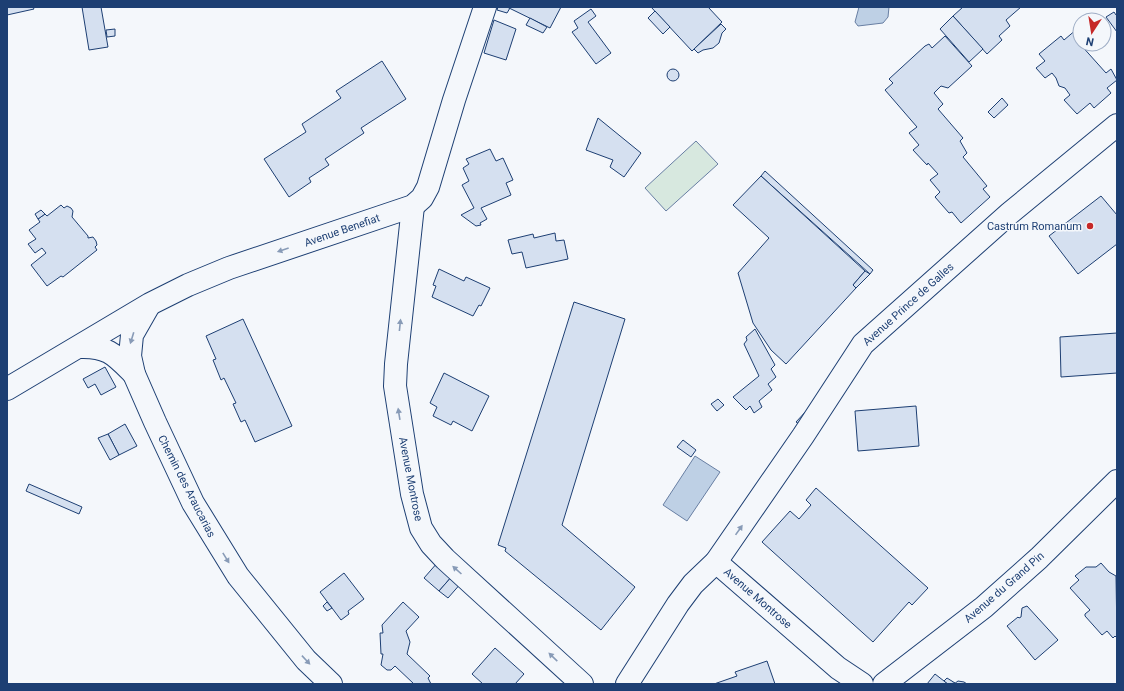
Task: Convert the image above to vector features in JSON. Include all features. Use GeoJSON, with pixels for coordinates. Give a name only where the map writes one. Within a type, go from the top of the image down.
{"type":"FeatureCollection","features":[{"type":"Feature","properties":{"kind":"street"},"geometry":{"type":"LineString","coordinates":[[413,206],[422,198],[428,187],[454,100],[485,7]]}},
{"type":"Feature","properties":{"kind":"street","name":"Avenue Prince de Galles"},"geometry":{"type":"LineString","coordinates":[[716,562],[803,436],[863,344],[1010,213],[1117,125]]}},
{"type":"Feature","properties":{"kind":"street","name":"Avenue Benefiat"},"geometry":{"type":"LineString","coordinates":[[7,389],[150,304],[188,284],[228,268],[413,206]]}},
{"type":"Feature","properties":{"kind":"street","name":"Avenue Montrose"},"geometry":{"type":"LineString","coordinates":[[413,206],[395,386],[412,494],[421,528],[431,544],[446,559],[582,684]]}},
{"type":"Feature","properties":{"kind":"street","name":"Chemin des Araucarias"},"geometry":{"type":"LineString","coordinates":[[150,304],[132,336],[130,356],[134,374],[193,503],[226,558],[264,611],[306,660],[331,684]]}},
{"type":"Feature","properties":{"kind":"street"},"geometry":{"type":"LineString","coordinates":[[80,347],[104,348],[116,355],[134,374]]}},
{"type":"Feature","properties":{"kind":"street","name":"Avenue du Grand Pin"},"geometry":{"type":"LineString","coordinates":[[884,684],[984,607],[1116,488]]}},
{"type":"Feature","properties":{"kind":"street","name":"Avenue Montrose"},"geometry":{"type":"LineString","coordinates":[[627,684],[678,604],[693,584],[716,562],[838,668],[862,684]]}},
{"type":"Feature","properties":{"kind":"shaded area"},"geometry":{"type":"Polygon","coordinates":[[[696,141],[718,164],[666,211],[645,188],[696,141]]]}},
{"type":"Feature","properties":{"kind":"water"},"geometry":{"type":"Polygon","coordinates":[[[859,7],[889,7],[888,17],[883,23],[858,26],[855,22],[859,7]]]}},
{"type":"Feature","properties":{"kind":"water"},"geometry":{"type":"Polygon","coordinates":[[[695,456],[720,472],[687,521],[663,505],[695,456]]]}},
{"type":"Feature","properties":{"kind":"building"},"geometry":{"type":"Polygon","coordinates":[[[7,7],[33,7],[34,9],[7,15],[7,7]]]}},
{"type":"Feature","properties":{"kind":"building"},"geometry":{"type":"Polygon","coordinates":[[[82,7],[101,7],[108,47],[89,50],[82,7]]]}},
{"type":"Feature","properties":{"kind":"building"},"geometry":{"type":"Polygon","coordinates":[[[498,7],[510,8],[507,13],[497,10],[498,7]]]}},
{"type":"Feature","properties":{"kind":"building"},"geometry":{"type":"Polygon","coordinates":[[[507,7],[561,7],[550,28],[507,7]]]}},
{"type":"Feature","properties":{"kind":"building"},"geometry":{"type":"Polygon","coordinates":[[[651,7],[708,7],[722,22],[692,51],[651,7]]]}},
{"type":"Feature","properties":{"kind":"building"},"geometry":{"type":"Polygon","coordinates":[[[963,7],[1021,7],[1006,20],[1010,26],[999,36],[1002,40],[987,54],[953,16],[963,7]]]}},
{"type":"Feature","properties":{"kind":"building"},"geometry":{"type":"Polygon","coordinates":[[[591,9],[596,16],[588,22],[611,53],[596,64],[572,32],[578,28],[574,21],[591,9]]]}},
{"type":"Feature","properties":{"kind":"building"},"geometry":{"type":"Polygon","coordinates":[[[655,11],[670,27],[663,34],[648,18],[655,11]]]}},
{"type":"Feature","properties":{"kind":"building"},"geometry":{"type":"Polygon","coordinates":[[[1114,12],[1116,15],[1117,14],[1117,32],[1112,25],[1112,13],[1114,12]]]}},
{"type":"Feature","properties":{"kind":"building"},"geometry":{"type":"Polygon","coordinates":[[[953,16],[983,49],[969,62],[940,29],[953,16]]]}},
{"type":"Feature","properties":{"kind":"building"},"geometry":{"type":"Polygon","coordinates":[[[530,18],[547,27],[543,33],[526,25],[530,18]]]}},
{"type":"Feature","properties":{"kind":"building"},"geometry":{"type":"Polygon","coordinates":[[[494,20],[516,29],[506,60],[484,53],[494,20]]]}},
{"type":"Feature","properties":{"kind":"building"},"geometry":{"type":"Polygon","coordinates":[[[721,24],[726,29],[722,33],[719,43],[713,48],[703,50],[698,53],[694,49],[721,24]]]}},
{"type":"Feature","properties":{"kind":"building"},"geometry":{"type":"Polygon","coordinates":[[[115,29],[115,36],[107,37],[106,30],[115,29]]]}},
{"type":"Feature","properties":{"kind":"building"},"geometry":{"type":"Polygon","coordinates":[[[1072,33],[1072,52],[1087,52],[1106,73],[1111,69],[1117,80],[1107,88],[1111,93],[1094,108],[1090,103],[1077,114],[1064,100],[1070,95],[1065,88],[1059,86],[1052,73],[1045,78],[1036,68],[1045,61],[1039,54],[1061,36],[1064,40],[1072,33]]]}},
{"type":"Feature","properties":{"kind":"building"},"geometry":{"type":"Polygon","coordinates":[[[945,36],[972,66],[948,88],[941,86],[934,93],[943,104],[938,109],[963,138],[960,141],[967,153],[963,157],[987,186],[983,189],[990,197],[961,223],[952,212],[949,213],[935,197],[940,192],[930,180],[938,174],[913,150],[919,145],[909,133],[917,127],[885,90],[893,83],[889,79],[925,46],[929,44],[932,48],[945,36]]]}},
{"type":"Feature","properties":{"kind":"building"},"geometry":{"type":"Polygon","coordinates":[[[382,61],[406,99],[361,128],[364,133],[325,159],[329,165],[309,178],[311,182],[289,197],[264,159],[306,132],[302,124],[341,98],[336,91],[382,61]]]}},
{"type":"Feature","properties":{"kind":"building"},"geometry":{"type":"Polygon","coordinates":[[[673,69],[677,71],[679,75],[677,79],[673,81],[669,79],[667,75],[669,71],[673,69]]]}},
{"type":"Feature","properties":{"kind":"building"},"geometry":{"type":"Polygon","coordinates":[[[1002,98],[1008,105],[994,118],[988,112],[1002,98]]]}},
{"type":"Feature","properties":{"kind":"building"},"geometry":{"type":"Polygon","coordinates":[[[598,118],[641,153],[624,177],[610,167],[613,160],[586,150],[598,118]]]}},
{"type":"Feature","properties":{"kind":"building"},"geometry":{"type":"Polygon","coordinates":[[[490,149],[496,161],[503,158],[513,180],[506,183],[511,195],[481,208],[487,219],[480,223],[481,225],[476,226],[461,215],[474,208],[462,185],[469,181],[463,168],[469,164],[466,159],[490,149]]]}},
{"type":"Feature","properties":{"kind":"building"},"geometry":{"type":"Polygon","coordinates":[[[765,171],[873,270],[870,274],[761,176],[765,171]]]}},
{"type":"Feature","properties":{"kind":"building"},"geometry":{"type":"Polygon","coordinates":[[[761,176],[865,271],[853,285],[856,288],[786,364],[771,350],[753,323],[738,273],[769,238],[733,205],[761,176]]]}},
{"type":"Feature","properties":{"kind":"building","name":"Castrum Romanum"},"geometry":{"type":"Polygon","coordinates":[[[1101,196],[1117,215],[1117,244],[1078,274],[1049,236],[1101,196]]]}},
{"type":"Feature","properties":{"kind":"building"},"geometry":{"type":"Polygon","coordinates":[[[61,205],[64,208],[67,206],[71,208],[73,211],[72,217],[88,236],[88,238],[93,237],[96,241],[97,245],[95,247],[97,250],[63,277],[61,276],[47,286],[31,265],[46,253],[42,248],[35,253],[28,244],[36,239],[29,230],[40,222],[38,219],[45,214],[47,216],[61,205]]]}},
{"type":"Feature","properties":{"kind":"building"},"geometry":{"type":"Polygon","coordinates":[[[41,210],[45,214],[38,219],[35,214],[41,210]]]}},
{"type":"Feature","properties":{"kind":"building"},"geometry":{"type":"Polygon","coordinates":[[[555,233],[556,241],[564,240],[568,259],[526,268],[522,252],[512,254],[508,240],[533,234],[534,238],[555,233]]]}},
{"type":"Feature","properties":{"kind":"building"},"geometry":{"type":"Polygon","coordinates":[[[439,269],[464,281],[466,277],[490,288],[481,306],[479,305],[473,316],[432,297],[436,286],[433,285],[439,269]]]}},
{"type":"Feature","properties":{"kind":"building"},"geometry":{"type":"Polygon","coordinates":[[[865,271],[870,274],[856,288],[853,285],[865,271]]]}},
{"type":"Feature","properties":{"kind":"building"},"geometry":{"type":"Polygon","coordinates":[[[574,302],[625,319],[562,525],[635,587],[601,630],[505,551],[506,548],[498,545],[574,302]]]}},
{"type":"Feature","properties":{"kind":"building"},"geometry":{"type":"Polygon","coordinates":[[[243,319],[292,426],[255,442],[245,420],[241,422],[233,404],[236,403],[224,378],[221,380],[213,360],[216,359],[206,336],[243,319]]]}},
{"type":"Feature","properties":{"kind":"building"},"geometry":{"type":"Polygon","coordinates":[[[755,329],[775,365],[771,369],[776,377],[768,384],[772,390],[759,401],[762,407],[754,413],[750,406],[746,410],[733,397],[759,376],[744,344],[747,340],[746,337],[755,329]]]}},
{"type":"Feature","properties":{"kind":"building"},"geometry":{"type":"Polygon","coordinates":[[[1117,333],[1117,373],[1061,377],[1060,337],[1117,333]]]}},
{"type":"Feature","properties":{"kind":"building"},"geometry":{"type":"Polygon","coordinates":[[[105,367],[116,387],[101,395],[95,384],[88,388],[83,379],[105,367]]]}},
{"type":"Feature","properties":{"kind":"building"},"geometry":{"type":"Polygon","coordinates":[[[444,373],[489,396],[472,431],[453,421],[451,425],[433,416],[437,407],[430,403],[444,373]]]}},
{"type":"Feature","properties":{"kind":"building"},"geometry":{"type":"Polygon","coordinates":[[[718,399],[724,405],[717,411],[711,404],[718,399]]]}},
{"type":"Feature","properties":{"kind":"building"},"geometry":{"type":"Polygon","coordinates":[[[916,406],[919,446],[858,451],[855,411],[916,406]]]}},
{"type":"Feature","properties":{"kind":"building"},"geometry":{"type":"Polygon","coordinates":[[[808,409],[802,426],[796,422],[808,409]]]}},
{"type":"Feature","properties":{"kind":"building"},"geometry":{"type":"Polygon","coordinates":[[[125,424],[137,446],[119,455],[108,434],[125,424]]]}},
{"type":"Feature","properties":{"kind":"building"},"geometry":{"type":"Polygon","coordinates":[[[108,434],[119,455],[110,460],[98,438],[108,434]]]}},
{"type":"Feature","properties":{"kind":"building"},"geometry":{"type":"Polygon","coordinates":[[[683,440],[696,450],[691,457],[677,447],[683,440]]]}},
{"type":"Feature","properties":{"kind":"building"},"geometry":{"type":"Polygon","coordinates":[[[29,484],[82,507],[79,514],[26,491],[29,484]]]}},
{"type":"Feature","properties":{"kind":"building"},"geometry":{"type":"Polygon","coordinates":[[[816,488],[928,588],[912,605],[909,602],[873,642],[762,542],[790,511],[799,519],[811,505],[806,500],[816,488]]]}},
{"type":"Feature","properties":{"kind":"building"},"geometry":{"type":"Polygon","coordinates":[[[438,562],[453,575],[439,591],[424,578],[438,562]]]}},
{"type":"Feature","properties":{"kind":"building"},"geometry":{"type":"Polygon","coordinates":[[[1101,563],[1109,572],[1116,576],[1117,638],[1115,636],[1113,638],[1107,631],[1102,635],[1085,616],[1085,614],[1090,610],[1070,588],[1079,580],[1075,576],[1086,567],[1096,567],[1101,563]]]}},
{"type":"Feature","properties":{"kind":"building"},"geometry":{"type":"Polygon","coordinates":[[[344,573],[364,599],[348,611],[349,614],[341,620],[320,592],[344,573]]]}},
{"type":"Feature","properties":{"kind":"building"},"geometry":{"type":"Polygon","coordinates":[[[453,575],[462,582],[448,598],[439,591],[453,575]]]}},
{"type":"Feature","properties":{"kind":"building"},"geometry":{"type":"Polygon","coordinates":[[[327,602],[332,608],[327,611],[323,606],[327,602]]]}},
{"type":"Feature","properties":{"kind":"building"},"geometry":{"type":"Polygon","coordinates":[[[403,602],[419,617],[406,631],[410,642],[407,654],[430,676],[428,678],[431,684],[414,684],[395,666],[391,670],[387,670],[381,665],[383,654],[381,654],[380,633],[383,633],[382,625],[403,602]]]}},
{"type":"Feature","properties":{"kind":"building"},"geometry":{"type":"Polygon","coordinates":[[[1027,606],[1058,640],[1035,660],[1007,626],[1018,617],[1021,617],[1022,608],[1027,606]]]}},
{"type":"Feature","properties":{"kind":"building"},"geometry":{"type":"Polygon","coordinates":[[[495,648],[524,674],[515,684],[483,684],[472,674],[495,648]]]}},
{"type":"Feature","properties":{"kind":"building"},"geometry":{"type":"Polygon","coordinates":[[[767,661],[775,684],[714,684],[737,676],[735,672],[767,661]]]}},
{"type":"Feature","properties":{"kind":"building"},"geometry":{"type":"Polygon","coordinates":[[[935,674],[944,681],[948,684],[927,684],[935,674]]]}},
{"type":"Feature","properties":{"kind":"building"},"geometry":{"type":"Polygon","coordinates":[[[947,678],[955,683],[948,684],[944,681],[947,678]]]}},
{"type":"Feature","properties":{"kind":"building"},"geometry":{"type":"Polygon","coordinates":[[[958,681],[964,682],[967,684],[954,684],[958,681]]]}},
{"type":"Feature","properties":{"kind":"place","name":"Castrum Romanum"},"geometry":{"type":"Point","coordinates":[1090,226]}}]}
